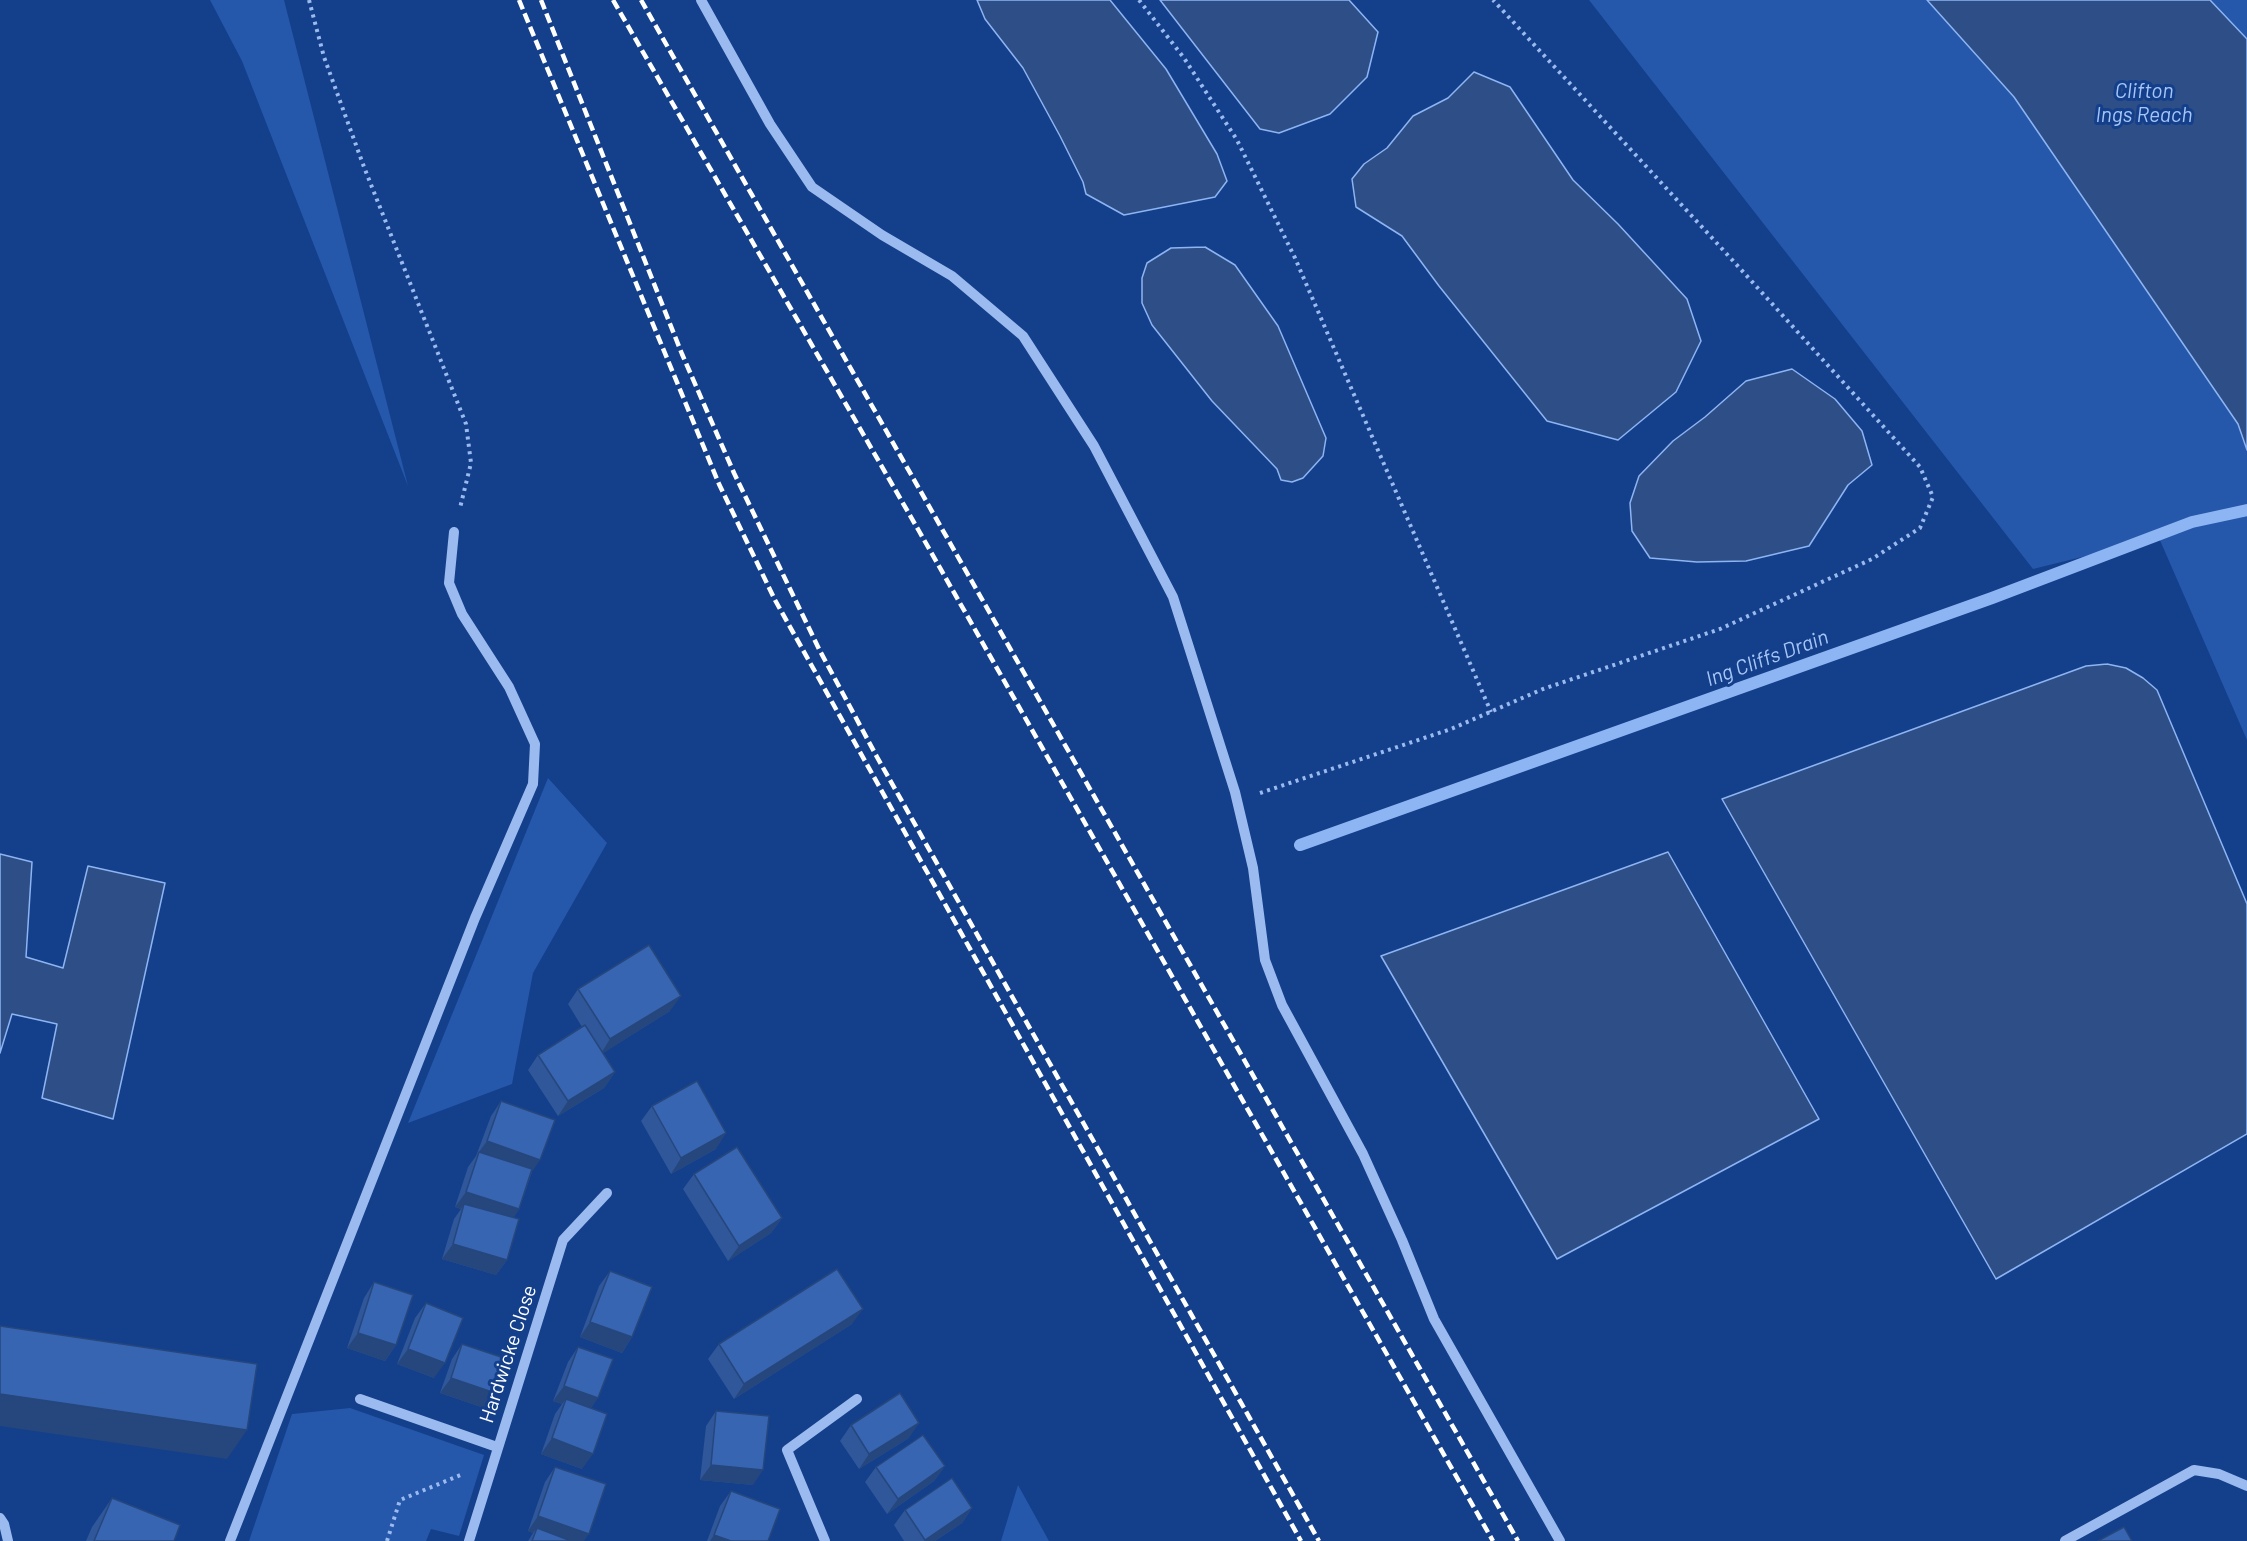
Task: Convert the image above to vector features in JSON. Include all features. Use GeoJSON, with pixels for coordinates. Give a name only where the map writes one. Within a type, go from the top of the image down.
{"type":"FeatureCollection","features":[{"type":"Feature","properties":{"kind":"street"},"geometry":{"type":"LineString","coordinates":[[701,0],[770,124],[812,187],[882,235],[952,276],[1023,336],[1094,446],[1173,597],[1237,801],[1253,868],[1265,960],[1282,1005],[1362,1154],[1402,1240],[1434,1318],[1560,1541]]}},
{"type":"Feature","properties":{"kind":"street"},"geometry":{"type":"LineString","coordinates":[[230,1541],[467,939],[533,784],[535,744],[509,687],[462,614],[449,583],[454,532]]}},
{"type":"Feature","properties":{"kind":"street","name":"Hardwicke Close"},"geometry":{"type":"LineString","coordinates":[[469,1541],[563,1240],[607,1192]]}},
{"type":"Feature","properties":{"kind":"street"},"geometry":{"type":"LineString","coordinates":[[360,1399],[497,1447]]}},
{"type":"Feature","properties":{"kind":"street"},"geometry":{"type":"LineString","coordinates":[[825,1541],[787,1450],[857,1399]]}},
{"type":"Feature","properties":{"kind":"street"},"geometry":{"type":"LineString","coordinates":[[2065,1541],[2194,1470],[2219,1474],[2247,1486]]}},
{"type":"Feature","properties":{"kind":"street"},"geometry":{"type":"LineString","coordinates":[[0,1518],[4,1524],[8,1541]]}},
{"type":"Feature","properties":{"kind":"path"},"geometry":{"type":"LineString","coordinates":[[309,0],[324,57],[352,134],[466,424],[471,464],[454,532]]}},
{"type":"Feature","properties":{"kind":"path"},"geometry":{"type":"LineString","coordinates":[[1139,0],[1184,58],[1237,140],[1295,258],[1491,711]]}},
{"type":"Feature","properties":{"kind":"path"},"geometry":{"type":"LineString","coordinates":[[1237,801],[1451,729],[1543,688],[1720,630],[1872,559],[1920,528],[1933,497],[1920,467],[1493,0]]}},
{"type":"Feature","properties":{"kind":"path"},"geometry":{"type":"LineString","coordinates":[[387,1541],[400,1500],[475,1469],[489,1474]]}},
{"type":"Feature","properties":{"kind":"shaded area"},"geometry":{"type":"Polygon","coordinates":[[[210,0],[284,0],[408,486],[242,61],[210,0]]]}},
{"type":"Feature","properties":{"kind":"shaded area"},"geometry":{"type":"Polygon","coordinates":[[[1589,0],[1927,0],[2014,97],[2238,424],[2247,450],[2247,740],[2159,538],[2033,569],[1589,0]]]}},
{"type":"Feature","properties":{"kind":"shaded area"},"geometry":{"type":"Polygon","coordinates":[[[2210,0],[2247,0],[2247,39],[2210,0]]]}},
{"type":"Feature","properties":{"kind":"shaded area"},"geometry":{"type":"Polygon","coordinates":[[[548,778],[607,843],[533,973],[512,1084],[408,1123],[548,778]]]}},
{"type":"Feature","properties":{"kind":"shaded area"},"geometry":{"type":"Polygon","coordinates":[[[350,1408],[484,1455],[459,1536],[431,1529],[426,1541],[249,1541],[292,1414],[350,1408]]]}},
{"type":"Feature","properties":{"kind":"shaded area"},"geometry":{"type":"Polygon","coordinates":[[[1018,1485],[1049,1541],[1001,1541],[1018,1485]]]}},
{"type":"Feature","properties":{"kind":"water"},"geometry":{"type":"Polygon","coordinates":[[[977,0],[1110,0],[1166,69],[1217,154],[1227,181],[1215,197],[1124,215],[1086,194],[1083,182],[1060,136],[1023,68],[985,19],[977,0]]]}},
{"type":"Feature","properties":{"kind":"water"},"geometry":{"type":"Polygon","coordinates":[[[1160,0],[1349,0],[1378,32],[1367,77],[1330,114],[1279,133],[1260,129],[1160,0]]]}},
{"type":"Feature","properties":{"kind":"water","name":"Clifton Ings Reach"},"geometry":{"type":"Polygon","coordinates":[[[1927,0],[2210,0],[2247,39],[2247,450],[2238,424],[2014,97],[1927,0]]]}},
{"type":"Feature","properties":{"kind":"water"},"geometry":{"type":"Polygon","coordinates":[[[1474,72],[1510,87],[1573,180],[1618,224],[1687,299],[1701,341],[1676,392],[1618,440],[1547,421],[1402,236],[1356,207],[1352,179],[1364,164],[1387,148],[1413,116],[1448,98],[1474,72]]]}},
{"type":"Feature","properties":{"kind":"water"},"geometry":{"type":"Polygon","coordinates":[[[1205,247],[1235,265],[1278,326],[1326,438],[1323,456],[1303,478],[1292,482],[1281,480],[1277,469],[1212,401],[1152,325],[1142,303],[1142,278],[1147,263],[1171,248],[1205,247]]]}},
{"type":"Feature","properties":{"kind":"water"},"geometry":{"type":"Polygon","coordinates":[[[1792,369],[1835,399],[1862,431],[1872,465],[1848,485],[1809,546],[1746,561],[1697,562],[1650,558],[1632,531],[1630,503],[1639,476],[1673,441],[1746,381],[1792,369]]]}},
{"type":"Feature","properties":{"kind":"water"},"geometry":{"type":"Polygon","coordinates":[[[2107,664],[2126,668],[2157,690],[2247,904],[2247,1134],[1996,1279],[1722,799],[2086,666],[2107,664]]]}},
{"type":"Feature","properties":{"kind":"water"},"geometry":{"type":"Polygon","coordinates":[[[1668,852],[1819,1119],[1557,1259],[1381,956],[1668,852]]]}},
{"type":"Feature","properties":{"kind":"water"},"geometry":{"type":"Polygon","coordinates":[[[0,854],[32,862],[26,957],[63,968],[88,866],[165,883],[113,1119],[42,1098],[57,1024],[12,1014],[0,1053],[0,854]]]}},
{"type":"Feature","properties":{"kind":"building"},"geometry":{"type":"Polygon","coordinates":[[[649,945],[681,996],[610,1039],[578,989],[649,945]]]}},
{"type":"Feature","properties":{"kind":"building"},"geometry":{"type":"Polygon","coordinates":[[[585,1025],[615,1072],[568,1101],[538,1055],[585,1025]]]}},
{"type":"Feature","properties":{"kind":"building"},"geometry":{"type":"Polygon","coordinates":[[[697,1081],[726,1133],[681,1158],[652,1106],[697,1081]]]}},
{"type":"Feature","properties":{"kind":"building"},"geometry":{"type":"Polygon","coordinates":[[[501,1101],[555,1120],[540,1160],[487,1141],[501,1101]]]}},
{"type":"Feature","properties":{"kind":"building"},"geometry":{"type":"Polygon","coordinates":[[[737,1147],[782,1218],[739,1246],[694,1174],[737,1147]]]}},
{"type":"Feature","properties":{"kind":"building"},"geometry":{"type":"Polygon","coordinates":[[[479,1152],[532,1169],[519,1209],[466,1192],[479,1152]]]}},
{"type":"Feature","properties":{"kind":"building"},"geometry":{"type":"Polygon","coordinates":[[[464,1204],[519,1219],[507,1260],[453,1244],[464,1204]]]}},
{"type":"Feature","properties":{"kind":"building"},"geometry":{"type":"Polygon","coordinates":[[[837,1269],[863,1309],[744,1384],[719,1344],[837,1269]]]}},
{"type":"Feature","properties":{"kind":"building"},"geometry":{"type":"Polygon","coordinates":[[[610,1271],[652,1287],[632,1337],[590,1322],[610,1271]]]}},
{"type":"Feature","properties":{"kind":"building"},"geometry":{"type":"Polygon","coordinates":[[[374,1282],[413,1295],[396,1345],[358,1333],[374,1282]]]}},
{"type":"Feature","properties":{"kind":"building"},"geometry":{"type":"Polygon","coordinates":[[[426,1303],[463,1318],[445,1363],[408,1349],[426,1303]]]}},
{"type":"Feature","properties":{"kind":"building"},"geometry":{"type":"Polygon","coordinates":[[[0,1326],[257,1364],[247,1430],[0,1394],[0,1326]]]}},
{"type":"Feature","properties":{"kind":"building"},"geometry":{"type":"Polygon","coordinates":[[[462,1344],[510,1360],[498,1394],[451,1378],[462,1344]]]}},
{"type":"Feature","properties":{"kind":"building"},"geometry":{"type":"Polygon","coordinates":[[[578,1347],[613,1359],[598,1398],[564,1386],[578,1347]]]}},
{"type":"Feature","properties":{"kind":"building"},"geometry":{"type":"Polygon","coordinates":[[[900,1393],[919,1423],[869,1454],[851,1425],[900,1393]]]}},
{"type":"Feature","properties":{"kind":"building"},"geometry":{"type":"Polygon","coordinates":[[[566,1399],[607,1414],[593,1454],[552,1438],[566,1399]]]}},
{"type":"Feature","properties":{"kind":"building"},"geometry":{"type":"Polygon","coordinates":[[[716,1411],[769,1416],[763,1470],[711,1465],[716,1411]]]}},
{"type":"Feature","properties":{"kind":"building"},"geometry":{"type":"Polygon","coordinates":[[[923,1435],[945,1466],[898,1499],[876,1467],[923,1435]]]}},
{"type":"Feature","properties":{"kind":"building"},"geometry":{"type":"Polygon","coordinates":[[[555,1467],[606,1484],[589,1534],[538,1516],[555,1467]]]}},
{"type":"Feature","properties":{"kind":"building"},"geometry":{"type":"Polygon","coordinates":[[[952,1478],[972,1508],[925,1540],[905,1510],[952,1478]]]}},
{"type":"Feature","properties":{"kind":"building"},"geometry":{"type":"Polygon","coordinates":[[[731,1491],[780,1509],[768,1541],[731,1541],[714,1535],[731,1491]]]}},
{"type":"Feature","properties":{"kind":"building"},"geometry":{"type":"Polygon","coordinates":[[[112,1498],[180,1525],[174,1541],[94,1541],[112,1498]]]}},
{"type":"Feature","properties":{"kind":"building"},"geometry":{"type":"Polygon","coordinates":[[[2124,1527],[2132,1541],[2098,1541],[2124,1527]]]}},
{"type":"Feature","properties":{"kind":"building"},"geometry":{"type":"Polygon","coordinates":[[[537,1528],[571,1541],[532,1541],[537,1528]]]}},
{"type":"Feature","properties":{"kind":"waterway","name":"Ing Cliffs Drain"},"geometry":{"type":"LineString","coordinates":[[1300,845],[1992,598],[2192,522],[2247,510]]}},
{"type":"Feature","properties":{"kind":"railway"},"geometry":{"type":"LineString","coordinates":[[519,0],[719,484],[775,600],[1301,1541]]}},
{"type":"Feature","properties":{"kind":"railway"},"geometry":{"type":"LineString","coordinates":[[541,0],[682,354],[734,473],[820,651],[877,757],[1319,1541]]}},
{"type":"Feature","properties":{"kind":"railway"},"geometry":{"type":"LineString","coordinates":[[613,0],[919,531],[1493,1541]]}},
{"type":"Feature","properties":{"kind":"railway"},"geometry":{"type":"LineString","coordinates":[[641,0],[1518,1541]]}}]}
